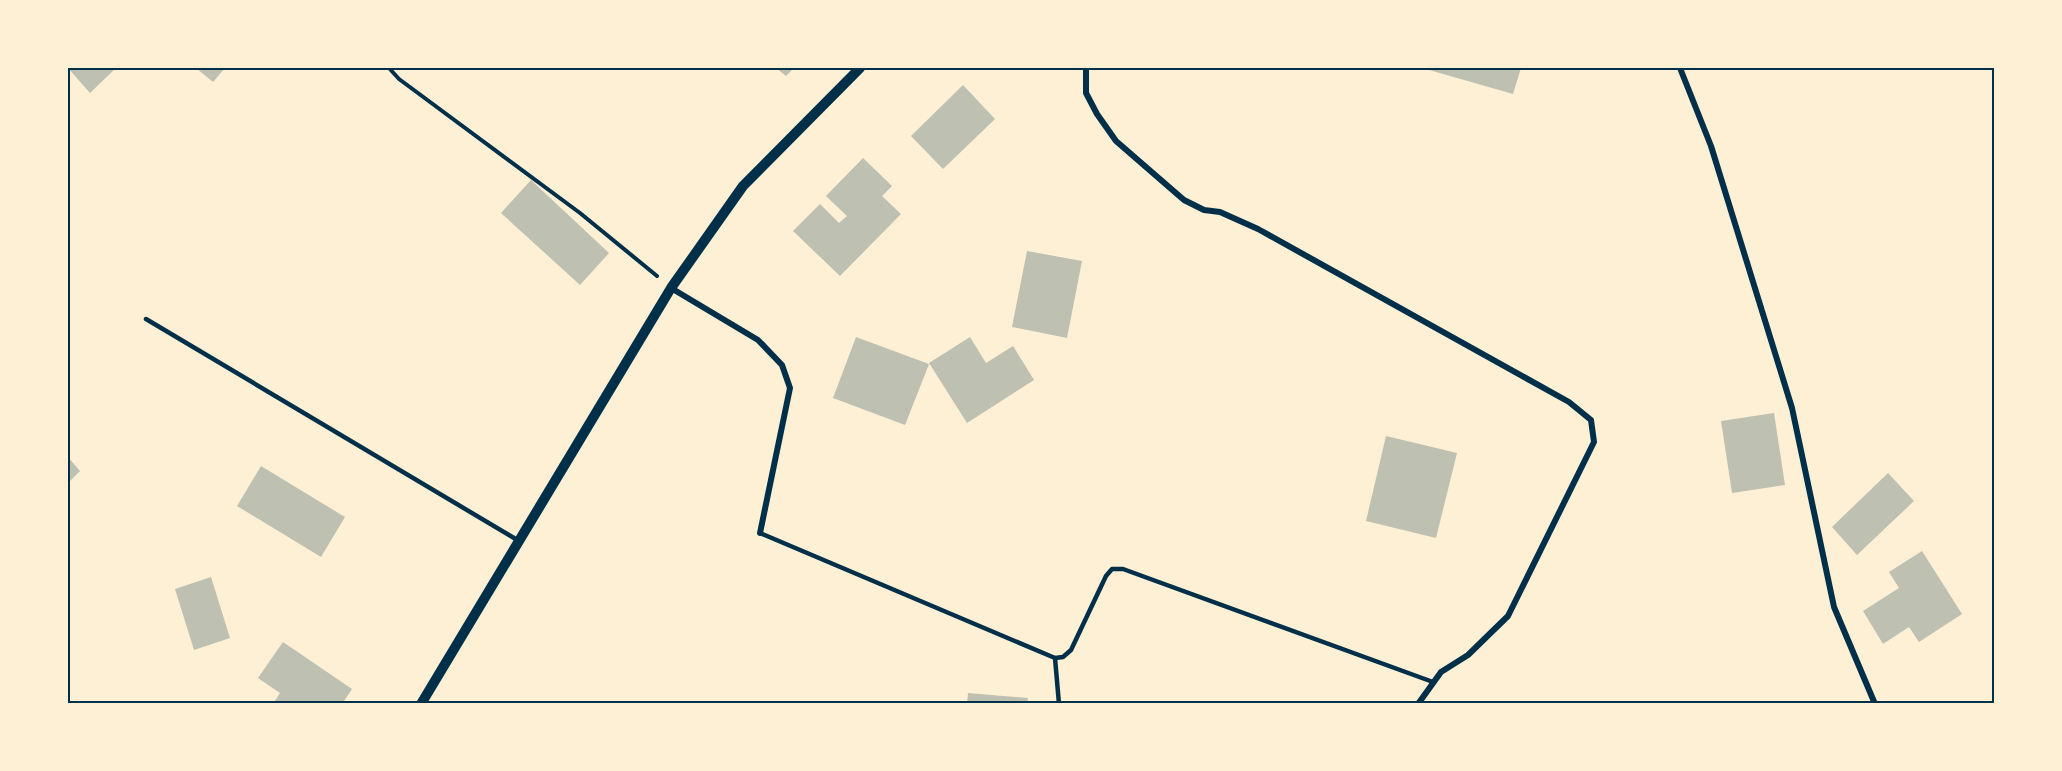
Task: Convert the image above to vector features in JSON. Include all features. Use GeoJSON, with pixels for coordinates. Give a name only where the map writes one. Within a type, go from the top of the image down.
{"type":"FeatureCollection","features":[{"type":"Feature","properties":{"kind":"street"},"geometry":{"type":"LineString","coordinates":[[421,704],[671,288],[743,186],[860,68]]}},
{"type":"Feature","properties":{"kind":"street"},"geometry":{"type":"LineString","coordinates":[[1086,68],[1086,93],[1097,114],[1116,141],[1184,200],[1204,210],[1220,212],[1258,229],[1569,402],[1591,420],[1594,442],[1508,616],[1468,655],[1441,672],[1418,704]]}},
{"type":"Feature","properties":{"kind":"street"},"geometry":{"type":"LineString","coordinates":[[1680,68],[1711,146],[1792,408],[1834,607],[1875,704]]}},
{"type":"Feature","properties":{"kind":"street"},"geometry":{"type":"LineString","coordinates":[[671,288],[758,340],[782,365],[790,388],[760,532]]}},
{"type":"Feature","properties":{"kind":"lane"},"geometry":{"type":"LineString","coordinates":[[146,319],[519,542]]}},
{"type":"Feature","properties":{"kind":"lane"},"geometry":{"type":"LineString","coordinates":[[760,532],[1055,658],[1064,657],[1071,650],[1106,576],[1113,569],[1123,569],[1433,682]]}},
{"type":"Feature","properties":{"kind":"lane"},"geometry":{"type":"LineString","coordinates":[[1055,658],[1059,704]]}},
{"type":"Feature","properties":{"kind":"path"},"geometry":{"type":"LineString","coordinates":[[389,68],[399,79],[580,213],[671,288]]}},
{"type":"Feature","properties":{"kind":"building"},"geometry":{"type":"Polygon","coordinates":[[[68,68],[116,68],[90,93],[68,68]]]}},
{"type":"Feature","properties":{"kind":"building"},"geometry":{"type":"Polygon","coordinates":[[[196,68],[225,68],[213,82],[196,68]]]}},
{"type":"Feature","properties":{"kind":"building"},"geometry":{"type":"Polygon","coordinates":[[[776,68],[794,68],[786,76],[776,68]]]}},
{"type":"Feature","properties":{"kind":"building"},"geometry":{"type":"Polygon","coordinates":[[[1422,68],[1521,68],[1513,94],[1422,68]]]}},
{"type":"Feature","properties":{"kind":"building"},"geometry":{"type":"Polygon","coordinates":[[[963,85],[995,119],[943,169],[911,136],[963,85]]]}},
{"type":"Feature","properties":{"kind":"building"},"geometry":{"type":"Polygon","coordinates":[[[863,158],[892,186],[882,196],[901,214],[840,276],[793,231],[820,204],[839,223],[847,216],[826,196],[863,158]]]}},
{"type":"Feature","properties":{"kind":"building"},"geometry":{"type":"Polygon","coordinates":[[[531,180],[609,253],[580,285],[501,213],[531,180]]]}},
{"type":"Feature","properties":{"kind":"building"},"geometry":{"type":"Polygon","coordinates":[[[1027,251],[1082,261],[1067,338],[1012,327],[1027,251]]]}},
{"type":"Feature","properties":{"kind":"building"},"geometry":{"type":"Polygon","coordinates":[[[856,337],[929,364],[905,425],[833,398],[856,337]]]}},
{"type":"Feature","properties":{"kind":"building"},"geometry":{"type":"Polygon","coordinates":[[[970,337],[986,363],[1013,346],[1034,380],[967,423],[929,363],[970,337]]]}},
{"type":"Feature","properties":{"kind":"building"},"geometry":{"type":"Polygon","coordinates":[[[1774,413],[1785,485],[1732,493],[1721,421],[1774,413]]]}},
{"type":"Feature","properties":{"kind":"building"},"geometry":{"type":"Polygon","coordinates":[[[1386,436],[1457,453],[1436,538],[1366,521],[1386,436]]]}},
{"type":"Feature","properties":{"kind":"building"},"geometry":{"type":"Polygon","coordinates":[[[68,457],[80,471],[68,483],[68,457]]]}},
{"type":"Feature","properties":{"kind":"building"},"geometry":{"type":"Polygon","coordinates":[[[261,466],[345,517],[321,557],[237,506],[261,466]]]}},
{"type":"Feature","properties":{"kind":"building"},"geometry":{"type":"Polygon","coordinates":[[[1888,473],[1914,501],[1857,555],[1832,527],[1888,473]]]}},
{"type":"Feature","properties":{"kind":"building"},"geometry":{"type":"Polygon","coordinates":[[[1922,551],[1962,614],[1919,642],[1909,627],[1883,644],[1863,611],[1899,588],[1889,572],[1922,551]]]}},
{"type":"Feature","properties":{"kind":"building"},"geometry":{"type":"Polygon","coordinates":[[[211,577],[230,638],[194,650],[175,589],[211,577]]]}},
{"type":"Feature","properties":{"kind":"building"},"geometry":{"type":"Polygon","coordinates":[[[283,642],[352,689],[342,704],[273,704],[280,693],[258,678],[283,642]]]}},
{"type":"Feature","properties":{"kind":"building"},"geometry":{"type":"Polygon","coordinates":[[[968,693],[1028,698],[1027,704],[967,704],[968,693]]]}}]}
